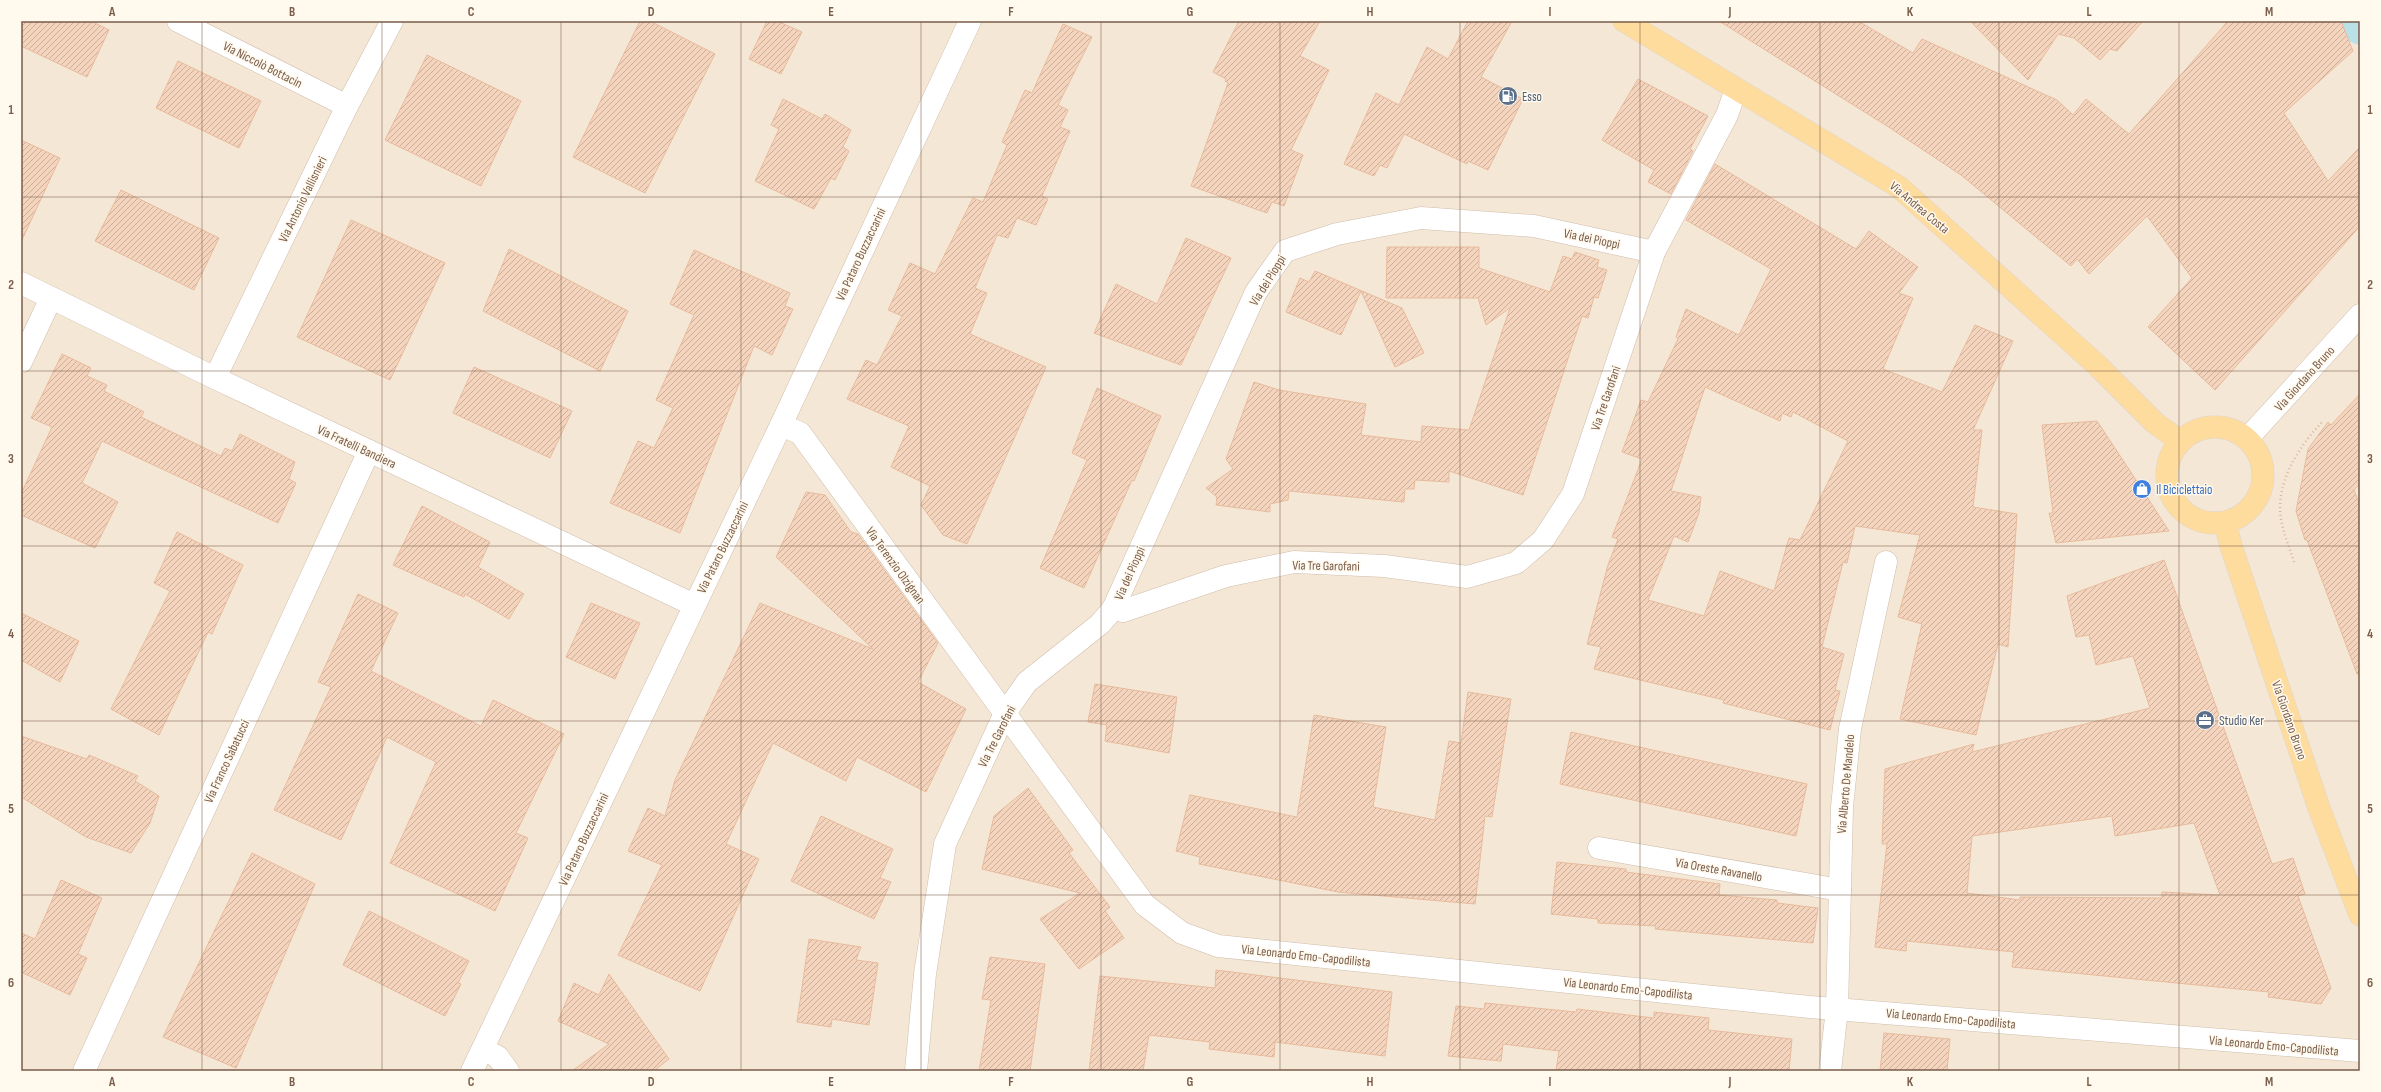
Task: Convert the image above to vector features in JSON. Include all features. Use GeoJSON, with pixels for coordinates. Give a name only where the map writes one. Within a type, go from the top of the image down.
{"type":"FeatureCollection","features":[{"type":"Feature","properties":{"kind":"main road","name":"Via Andrea Costa"},"geometry":{"type":"LineString","coordinates":[[1624,21],[1899,187],[2098,366],[2155,423],[2180,441]]}},
{"type":"Feature","properties":{"kind":"main road"},"geometry":{"type":"LineString","coordinates":[[2206,427],[2221,427],[2235,431],[2247,439],[2256,450],[2262,463],[2263,478],[2260,492],[2253,504],[2243,515],[2225,523],[2202,522],[2189,516],[2178,507],[2171,495],[2167,481],[2167,467],[2172,453],[2180,441],[2192,432],[2206,427]]}},
{"type":"Feature","properties":{"kind":"main road","name":"Via Giordano Bruno"},"geometry":{"type":"LineString","coordinates":[[2225,523],[2231,546],[2319,808],[2360,915]]}},
{"type":"Feature","properties":{"kind":"street","name":"Via Niccolò Bottacin"},"geometry":{"type":"LineString","coordinates":[[178,21],[347,106]]}},
{"type":"Feature","properties":{"kind":"street","name":"Via Antonio Vallisnieri"},"geometry":{"type":"LineString","coordinates":[[216,378],[347,106],[392,21]]}},
{"type":"Feature","properties":{"kind":"street","name":"Via Pataro Buzzaccarini"},"geometry":{"type":"LineString","coordinates":[[472,1071],[781,425],[970,21]]}},
{"type":"Feature","properties":{"kind":"street","name":"Via Tre Garofani"},"geometry":{"type":"LineString","coordinates":[[916,1071],[925,974],[945,844],[1004,713],[1027,682],[1100,624],[1113,609],[1123,611],[1226,576],[1294,562],[1384,566],[1467,577],[1516,562],[1543,540],[1573,494],[1654,252],[1727,115],[1736,89]]}},
{"type":"Feature","properties":{"kind":"street","name":"Via dei Pioppi"},"geometry":{"type":"LineString","coordinates":[[1113,609],[1256,292],[1285,251],[1337,234],[1421,218],[1534,226],[1654,252]]}},
{"type":"Feature","properties":{"kind":"street","name":"Via Fratelli Bandiera"},"geometry":{"type":"LineString","coordinates":[[21,283],[369,452],[694,605]]}},
{"type":"Feature","properties":{"kind":"street"},"geometry":{"type":"LineString","coordinates":[[21,362],[51,298]]}},
{"type":"Feature","properties":{"kind":"street","name":"Via Giordano Bruno"},"geometry":{"type":"LineString","coordinates":[[2247,439],[2290,394],[2360,315]]}},
{"type":"Feature","properties":{"kind":"street","name":"Via Terenzio Olzignan"},"geometry":{"type":"LineString","coordinates":[[781,425],[800,433],[1004,713]]}},
{"type":"Feature","properties":{"kind":"street","name":"Via Franco Sabatucci"},"geometry":{"type":"LineString","coordinates":[[84,1071],[369,452]]}},
{"type":"Feature","properties":{"kind":"street","name":"Via Alberto De Mandelo"},"geometry":{"type":"LineString","coordinates":[[1830,1071],[1837,1009],[1842,807],[1850,729],[1886,562]]}},
{"type":"Feature","properties":{"kind":"street","name":"Via Leonardo Emo-Capodilista"},"geometry":{"type":"LineString","coordinates":[[1004,713],[1144,905],[1182,933],[1218,946],[1837,1009],[2360,1052]]}},
{"type":"Feature","properties":{"kind":"street","name":"Via Oreste Ravanello"},"geometry":{"type":"LineString","coordinates":[[1599,848],[1840,890]]}},
{"type":"Feature","properties":{"kind":"street"},"geometry":{"type":"LineString","coordinates":[[483,1049],[498,1057],[508,1071]]}},
{"type":"Feature","properties":{"kind":"path"},"geometry":{"type":"LineString","coordinates":[[2294,562],[2282,523],[2280,505],[2289,466],[2307,439],[2322,422]]}},
{"type":"Feature","properties":{"kind":"shaded area"},"geometry":{"type":"Polygon","coordinates":[[[21,21],[2360,21],[2360,1071],[21,1071],[21,21]]]}},
{"type":"Feature","properties":{"kind":"building"},"geometry":{"type":"Polygon","coordinates":[[[21,21],[91,21],[109,30],[87,77],[21,46],[21,21]]]}},
{"type":"Feature","properties":{"kind":"building"},"geometry":{"type":"Polygon","coordinates":[[[640,21],[650,21],[715,54],[645,193],[573,157],[640,21]]]}},
{"type":"Feature","properties":{"kind":"building"},"geometry":{"type":"Polygon","coordinates":[[[767,21],[777,21],[802,32],[781,74],[749,59],[767,21]]]}},
{"type":"Feature","properties":{"kind":"building"},"geometry":{"type":"Polygon","coordinates":[[[1239,21],[1320,21],[1300,56],[1329,70],[1291,150],[1303,155],[1284,206],[1272,202],[1267,213],[1191,186],[1228,83],[1225,81],[1226,79],[1213,72],[1239,21]]]}},
{"type":"Feature","properties":{"kind":"building"},"geometry":{"type":"Polygon","coordinates":[[[1468,21],[1512,21],[1481,77],[1523,99],[1488,170],[1468,161],[1467,164],[1404,134],[1387,168],[1380,165],[1374,176],[1344,164],[1376,93],[1399,105],[1427,47],[1448,59],[1468,21]]]}},
{"type":"Feature","properties":{"kind":"building"},"geometry":{"type":"Polygon","coordinates":[[[1719,21],[1858,21],[1913,53],[1922,39],[2057,100],[2073,115],[2086,99],[2129,134],[2228,21],[2341,21],[2353,51],[2284,113],[2328,181],[2360,147],[2360,226],[2215,390],[2148,327],[2192,278],[2147,216],[2089,274],[2077,259],[2071,266],[1961,175],[1887,126],[1719,21]]]}},
{"type":"Feature","properties":{"kind":"building"},"geometry":{"type":"Polygon","coordinates":[[[1970,21],[2143,21],[2117,51],[2110,49],[2100,60],[2074,38],[2058,34],[2028,80],[1970,21]]]}},
{"type":"Feature","properties":{"kind":"building"},"geometry":{"type":"Polygon","coordinates":[[[1063,24],[1092,37],[1058,105],[1068,110],[1060,127],[1070,131],[1042,196],[1048,199],[1036,225],[1017,218],[1008,238],[997,235],[975,288],[987,293],[970,334],[1046,367],[967,544],[943,535],[921,505],[930,486],[891,467],[909,426],[847,399],[866,360],[877,365],[902,316],[888,310],[910,263],[935,274],[973,198],[983,202],[1007,145],[1002,142],[1025,90],[1032,93],[1063,24]]]}},
{"type":"Feature","properties":{"kind":"building"},"geometry":{"type":"Polygon","coordinates":[[[427,55],[521,101],[481,186],[385,140],[427,55]]]}},
{"type":"Feature","properties":{"kind":"building"},"geometry":{"type":"Polygon","coordinates":[[[178,61],[261,101],[239,148],[156,108],[178,61]]]}},
{"type":"Feature","properties":{"kind":"building"},"geometry":{"type":"Polygon","coordinates":[[[1638,79],[1708,116],[1690,149],[1693,151],[1671,194],[1648,182],[1654,170],[1602,140],[1638,79]]]}},
{"type":"Feature","properties":{"kind":"building"},"geometry":{"type":"Polygon","coordinates":[[[783,99],[822,119],[825,114],[851,130],[843,147],[849,151],[835,180],[831,178],[814,209],[755,181],[779,129],[771,125],[783,99]]]}},
{"type":"Feature","properties":{"kind":"building"},"geometry":{"type":"Polygon","coordinates":[[[21,140],[60,158],[21,242],[21,140]]]}},
{"type":"Feature","properties":{"kind":"building"},"geometry":{"type":"Polygon","coordinates":[[[1715,164],[1856,249],[1869,231],[1918,267],[1899,293],[1913,298],[1883,369],[1942,392],[1975,325],[2013,341],[1973,430],[1982,430],[1973,507],[2017,514],[2008,647],[1998,644],[1976,735],[1900,719],[1922,624],[1898,617],[1920,535],[1855,526],[1847,563],[1843,562],[1822,647],[1844,654],[1835,690],[1840,691],[1830,730],[1723,703],[1724,700],[1594,669],[1601,647],[1587,644],[1608,565],[1618,539],[1612,537],[1642,459],[1622,452],[1641,400],[1648,402],[1678,339],[1676,337],[1686,309],[1739,335],[1771,269],[1686,220],[1715,164]],[[1705,387],[1671,491],[1701,497],[1699,513],[1688,542],[1674,536],[1648,600],[1704,616],[1720,571],[1774,591],[1789,538],[1800,540],[1848,441],[1793,412],[1791,417],[1782,413],[1780,421],[1705,387]]]}},
{"type":"Feature","properties":{"kind":"building"},"geometry":{"type":"Polygon","coordinates":[[[121,190],[219,238],[194,290],[95,241],[121,190]]]}},
{"type":"Feature","properties":{"kind":"building"},"geometry":{"type":"Polygon","coordinates":[[[351,220],[445,263],[390,380],[297,337],[351,220]]]}},
{"type":"Feature","properties":{"kind":"building"},"geometry":{"type":"Polygon","coordinates":[[[1186,238],[1231,258],[1181,365],[1094,333],[1116,284],[1157,304],[1186,238]]]}},
{"type":"Feature","properties":{"kind":"building"},"geometry":{"type":"Polygon","coordinates":[[[1387,247],[1479,247],[1479,268],[1550,292],[1563,256],[1572,259],[1575,252],[1599,260],[1597,267],[1607,270],[1598,298],[1594,297],[1588,318],[1582,316],[1523,495],[1449,471],[1449,482],[1415,480],[1414,489],[1405,489],[1404,502],[1289,491],[1288,500],[1270,504],[1270,512],[1216,505],[1217,497],[1206,488],[1233,469],[1226,459],[1254,382],[1279,390],[1366,404],[1361,435],[1421,442],[1422,426],[1469,430],[1510,308],[1486,325],[1478,298],[1386,298],[1387,247]]]}},
{"type":"Feature","properties":{"kind":"building"},"geometry":{"type":"Polygon","coordinates":[[[509,249],[628,311],[600,371],[483,311],[509,249]]]}},
{"type":"Feature","properties":{"kind":"building"},"geometry":{"type":"Polygon","coordinates":[[[694,250],[790,293],[785,306],[793,309],[772,355],[754,346],[680,533],[610,503],[638,441],[654,448],[673,408],[656,400],[694,315],[670,304],[694,250]]]}},
{"type":"Feature","properties":{"kind":"building"},"geometry":{"type":"Polygon","coordinates":[[[1315,271],[1402,308],[1424,353],[1395,367],[1361,291],[1341,335],[1286,312],[1300,278],[1309,282],[1315,271]]]}},
{"type":"Feature","properties":{"kind":"building"},"geometry":{"type":"Polygon","coordinates":[[[62,354],[91,368],[87,376],[107,385],[104,391],[144,412],[141,417],[221,456],[225,448],[232,451],[240,434],[295,462],[289,479],[296,483],[278,523],[102,441],[82,483],[118,502],[95,548],[21,515],[21,494],[52,427],[31,418],[62,354]]]}},
{"type":"Feature","properties":{"kind":"building"},"geometry":{"type":"Polygon","coordinates":[[[474,367],[572,411],[550,458],[453,413],[474,367]]]}},
{"type":"Feature","properties":{"kind":"building"},"geometry":{"type":"Polygon","coordinates":[[[1097,388],[1161,416],[1134,481],[1132,480],[1084,588],[1040,568],[1087,460],[1072,453],[1097,388]]]}},
{"type":"Feature","properties":{"kind":"building"},"geometry":{"type":"Polygon","coordinates":[[[2360,394],[2360,484],[2354,490],[2360,505],[2360,674],[2357,674],[2307,540],[2305,540],[2296,511],[2308,449],[2328,422],[2331,425],[2360,394]]]}},
{"type":"Feature","properties":{"kind":"building"},"geometry":{"type":"Polygon","coordinates":[[[2097,421],[2169,531],[2056,543],[2049,513],[2053,513],[2042,425],[2097,421]]]}},
{"type":"Feature","properties":{"kind":"building"},"geometry":{"type":"Polygon","coordinates":[[[806,492],[825,495],[851,532],[858,534],[938,643],[918,682],[966,709],[926,792],[857,757],[846,781],[773,743],[726,844],[759,859],[700,991],[618,955],[662,865],[628,851],[648,808],[665,816],[675,780],[760,603],[873,649],[776,557],[806,492]]]}},
{"type":"Feature","properties":{"kind":"building"},"geometry":{"type":"Polygon","coordinates":[[[422,506],[490,542],[478,567],[524,594],[509,619],[465,594],[464,597],[393,565],[422,506]]]}},
{"type":"Feature","properties":{"kind":"building"},"geometry":{"type":"Polygon","coordinates":[[[177,532],[243,565],[212,634],[208,632],[159,735],[111,709],[170,591],[154,583],[177,532]]]}},
{"type":"Feature","properties":{"kind":"building"},"geometry":{"type":"Polygon","coordinates":[[[2164,560],[2272,864],[2293,858],[2305,894],[2298,896],[2331,988],[2321,1004],[2268,997],[2269,992],[2012,967],[2014,952],[1907,941],[1906,951],[1875,947],[1887,844],[1882,844],[1885,769],[1974,744],[1972,752],[2150,708],[2133,656],[2096,665],[2089,635],[2076,637],[2067,596],[2164,560]],[[2112,816],[1972,836],[1967,893],[2020,900],[2020,897],[2162,898],[2162,892],[2220,895],[2194,823],[2115,836],[2112,816]]]}},
{"type":"Feature","properties":{"kind":"building"},"geometry":{"type":"Polygon","coordinates":[[[358,594],[398,613],[371,671],[481,726],[493,700],[564,734],[516,833],[528,838],[495,911],[390,863],[436,762],[387,737],[341,840],[274,810],[331,687],[318,682],[358,594]]]}},
{"type":"Feature","properties":{"kind":"building"},"geometry":{"type":"Polygon","coordinates":[[[591,603],[640,623],[615,679],[566,657],[591,603]]]}},
{"type":"Feature","properties":{"kind":"building"},"geometry":{"type":"Polygon","coordinates":[[[21,613],[79,641],[60,682],[21,660],[21,613]]]}},
{"type":"Feature","properties":{"kind":"building"},"geometry":{"type":"Polygon","coordinates":[[[1095,684],[1177,697],[1169,753],[1105,741],[1107,725],[1088,722],[1095,684]]]}},
{"type":"Feature","properties":{"kind":"building"},"geometry":{"type":"Polygon","coordinates":[[[1468,692],[1511,699],[1492,817],[1485,816],[1475,904],[1338,892],[1199,864],[1200,857],[1176,851],[1190,795],[1297,817],[1314,715],[1386,727],[1373,807],[1435,820],[1449,741],[1461,743],[1468,692]]]}},
{"type":"Feature","properties":{"kind":"building"},"geometry":{"type":"Polygon","coordinates":[[[1571,732],[1807,784],[1796,836],[1560,784],[1571,732]]]}},
{"type":"Feature","properties":{"kind":"building"},"geometry":{"type":"Polygon","coordinates":[[[21,736],[87,759],[89,755],[138,776],[135,781],[159,796],[150,823],[131,853],[86,837],[21,797],[21,736]]]}},
{"type":"Feature","properties":{"kind":"building"},"geometry":{"type":"Polygon","coordinates":[[[1028,788],[1073,850],[1069,853],[1110,907],[1105,911],[1124,938],[1079,969],[1040,919],[1080,893],[982,869],[994,816],[1028,788]]]}},
{"type":"Feature","properties":{"kind":"building"},"geometry":{"type":"Polygon","coordinates":[[[821,816],[893,849],[880,878],[891,882],[874,919],[791,881],[821,816]]]}},
{"type":"Feature","properties":{"kind":"building"},"geometry":{"type":"Polygon","coordinates":[[[252,853],[315,884],[236,1068],[163,1037],[252,853]]]}},
{"type":"Feature","properties":{"kind":"building"},"geometry":{"type":"Polygon","coordinates":[[[1557,862],[1626,869],[1626,872],[1720,884],[1719,895],[1777,900],[1777,903],[1818,908],[1813,943],[1655,929],[1656,926],[1598,923],[1598,919],[1551,914],[1557,862]]]}},
{"type":"Feature","properties":{"kind":"building"},"geometry":{"type":"Polygon","coordinates":[[[61,880],[102,898],[78,954],[87,958],[70,995],[21,972],[21,933],[35,939],[61,880]]]}},
{"type":"Feature","properties":{"kind":"building"},"geometry":{"type":"Polygon","coordinates":[[[369,911],[469,961],[458,983],[461,984],[445,1016],[343,965],[369,911]]]}},
{"type":"Feature","properties":{"kind":"building"},"geometry":{"type":"Polygon","coordinates":[[[809,939],[861,947],[856,960],[878,963],[869,1025],[832,1019],[831,1027],[797,1022],[809,939]]]}},
{"type":"Feature","properties":{"kind":"building"},"geometry":{"type":"Polygon","coordinates":[[[990,957],[1045,964],[1030,1071],[979,1071],[991,1000],[982,999],[990,957]]]}},
{"type":"Feature","properties":{"kind":"building"},"geometry":{"type":"Polygon","coordinates":[[[1216,970],[1392,992],[1385,1056],[1275,1042],[1274,1057],[1209,1049],[1210,1042],[1149,1035],[1143,1071],[1089,1071],[1100,976],[1215,988],[1216,970]]]}},
{"type":"Feature","properties":{"kind":"building"},"geometry":{"type":"Polygon","coordinates":[[[609,974],[669,1059],[654,1071],[572,1071],[609,1044],[558,1021],[574,983],[599,995],[609,974]]]}},
{"type":"Feature","properties":{"kind":"building"},"geometry":{"type":"Polygon","coordinates":[[[1485,1003],[1576,1012],[1577,1009],[1654,1018],[1654,1012],[1709,1018],[1708,1030],[1792,1039],[1789,1071],[1556,1071],[1559,1051],[1503,1044],[1501,1061],[1448,1056],[1456,1006],[1484,1009],[1485,1003]]]}},
{"type":"Feature","properties":{"kind":"building"},"geometry":{"type":"Polygon","coordinates":[[[1884,1033],[1950,1039],[1947,1071],[1880,1071],[1884,1033]]]}},
{"type":"Feature","properties":{"kind":"waterway"},"geometry":{"type":"LineString","coordinates":[[2357,21],[2360,26]]}},
{"type":"Feature","properties":{"kind":"place","name":"Esso"},"geometry":{"type":"Point","coordinates":[1508,96]}},
{"type":"Feature","properties":{"kind":"place","name":"Il Biciclettaio"},"geometry":{"type":"Point","coordinates":[2142,489]}},
{"type":"Feature","properties":{"kind":"place","name":"Studio Ker"},"geometry":{"type":"Point","coordinates":[2205,720]}}]}
